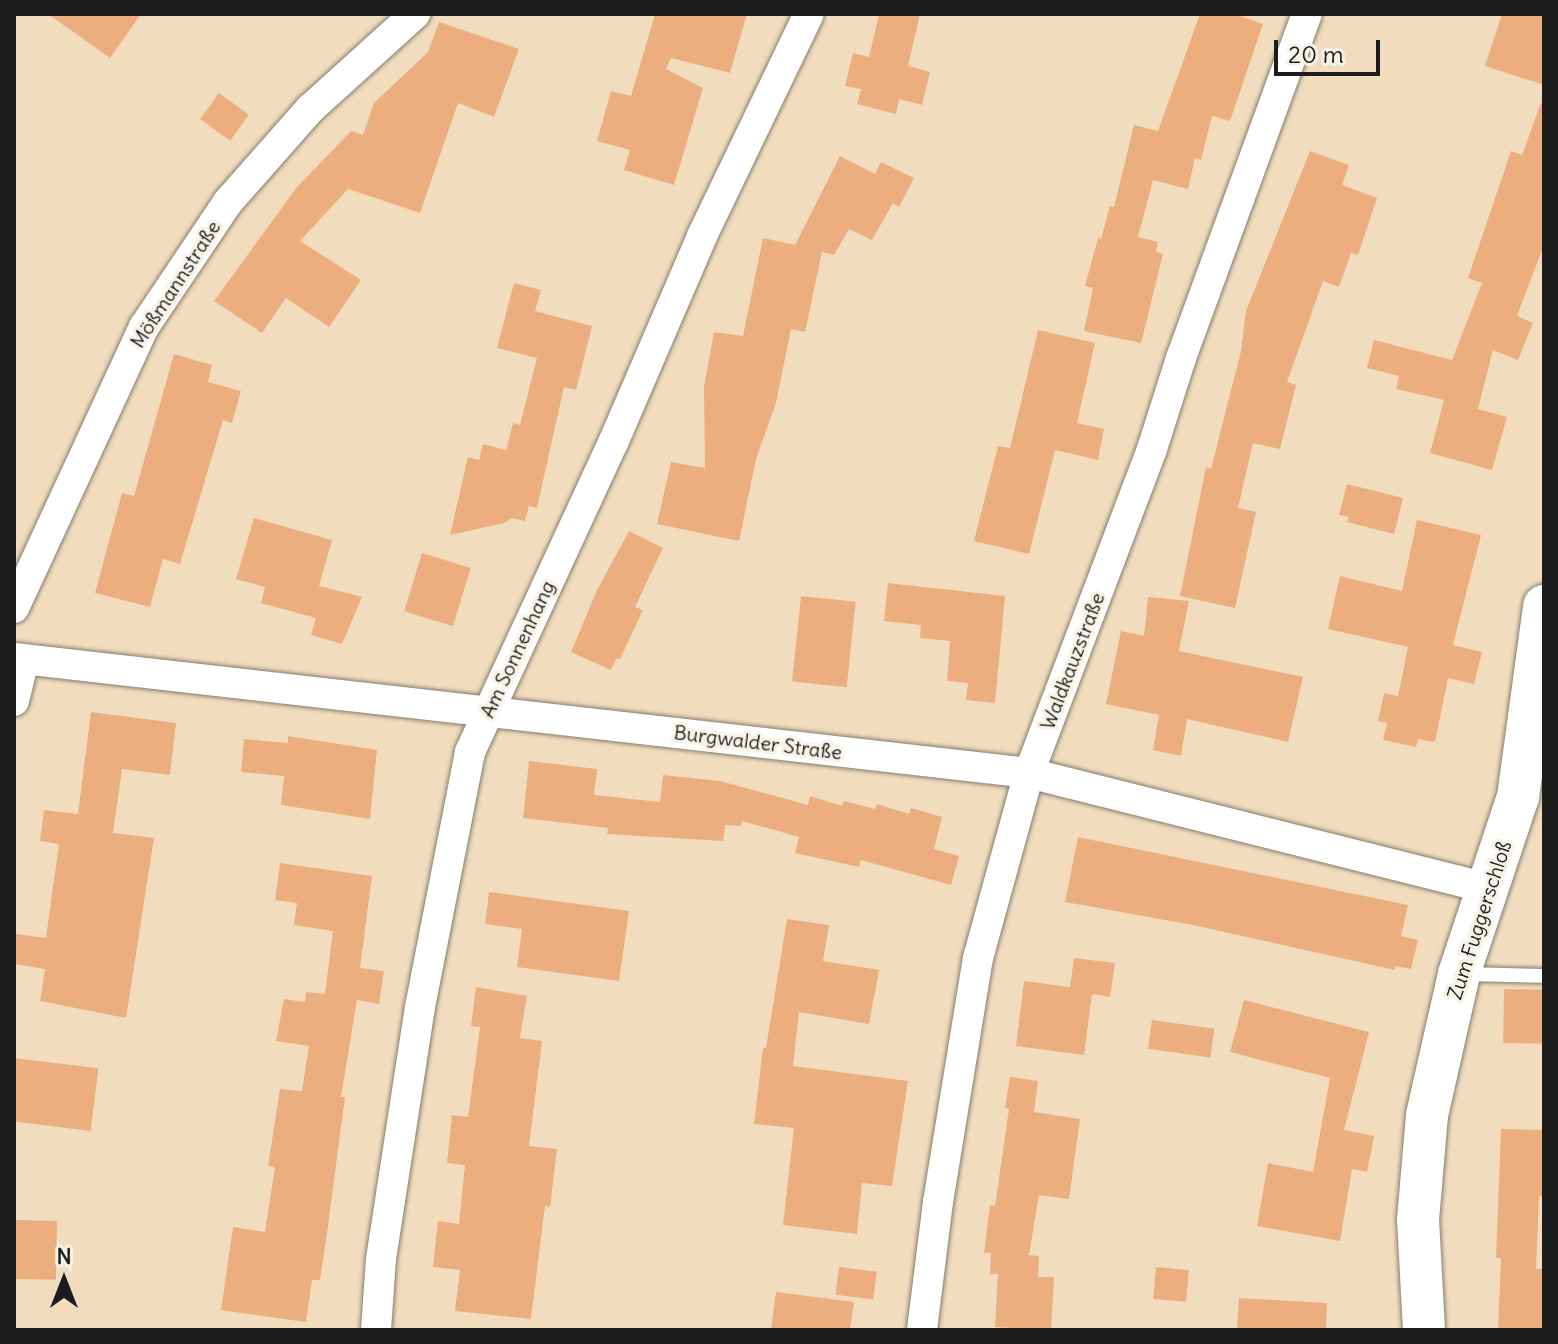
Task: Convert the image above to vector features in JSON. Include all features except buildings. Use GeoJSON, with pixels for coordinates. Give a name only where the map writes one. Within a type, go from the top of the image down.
{"type":"FeatureCollection","features":[{"type":"Feature","properties":{"kind":"street","name":"Mößmannstraße"},"geometry":{"type":"LineString","coordinates":[[14,608],[144,327],[228,202],[310,109],[415,14]]}},
{"type":"Feature","properties":{"kind":"street","name":"Am Sonnenhang"},"geometry":{"type":"LineString","coordinates":[[376,1330],[381,1259],[437,912],[470,752],[613,443],[702,236],[809,14]]}},
{"type":"Feature","properties":{"kind":"street","name":"Waldkauzstraße"},"geometry":{"type":"LineString","coordinates":[[922,1330],[938,1202],[978,958],[1029,773],[1148,461],[1181,358],[1307,14]]}},
{"type":"Feature","properties":{"kind":"street","name":"Zum Fuggerschloß"},"geometry":{"type":"LineString","coordinates":[[1424,1330],[1418,1220],[1427,1115],[1459,974],[1490,889],[1531,798],[1544,606]]}},
{"type":"Feature","properties":{"kind":"street","name":"Burgwalder Straße"},"geometry":{"type":"LineString","coordinates":[[19,659],[1029,773],[1490,889]]}},
{"type":"Feature","properties":{"kind":"street"},"geometry":{"type":"LineString","coordinates":[[14,701],[19,659]]}},
{"type":"Feature","properties":{"kind":"lane"},"geometry":{"type":"LineString","coordinates":[[1459,974],[1544,976]]}}]}
